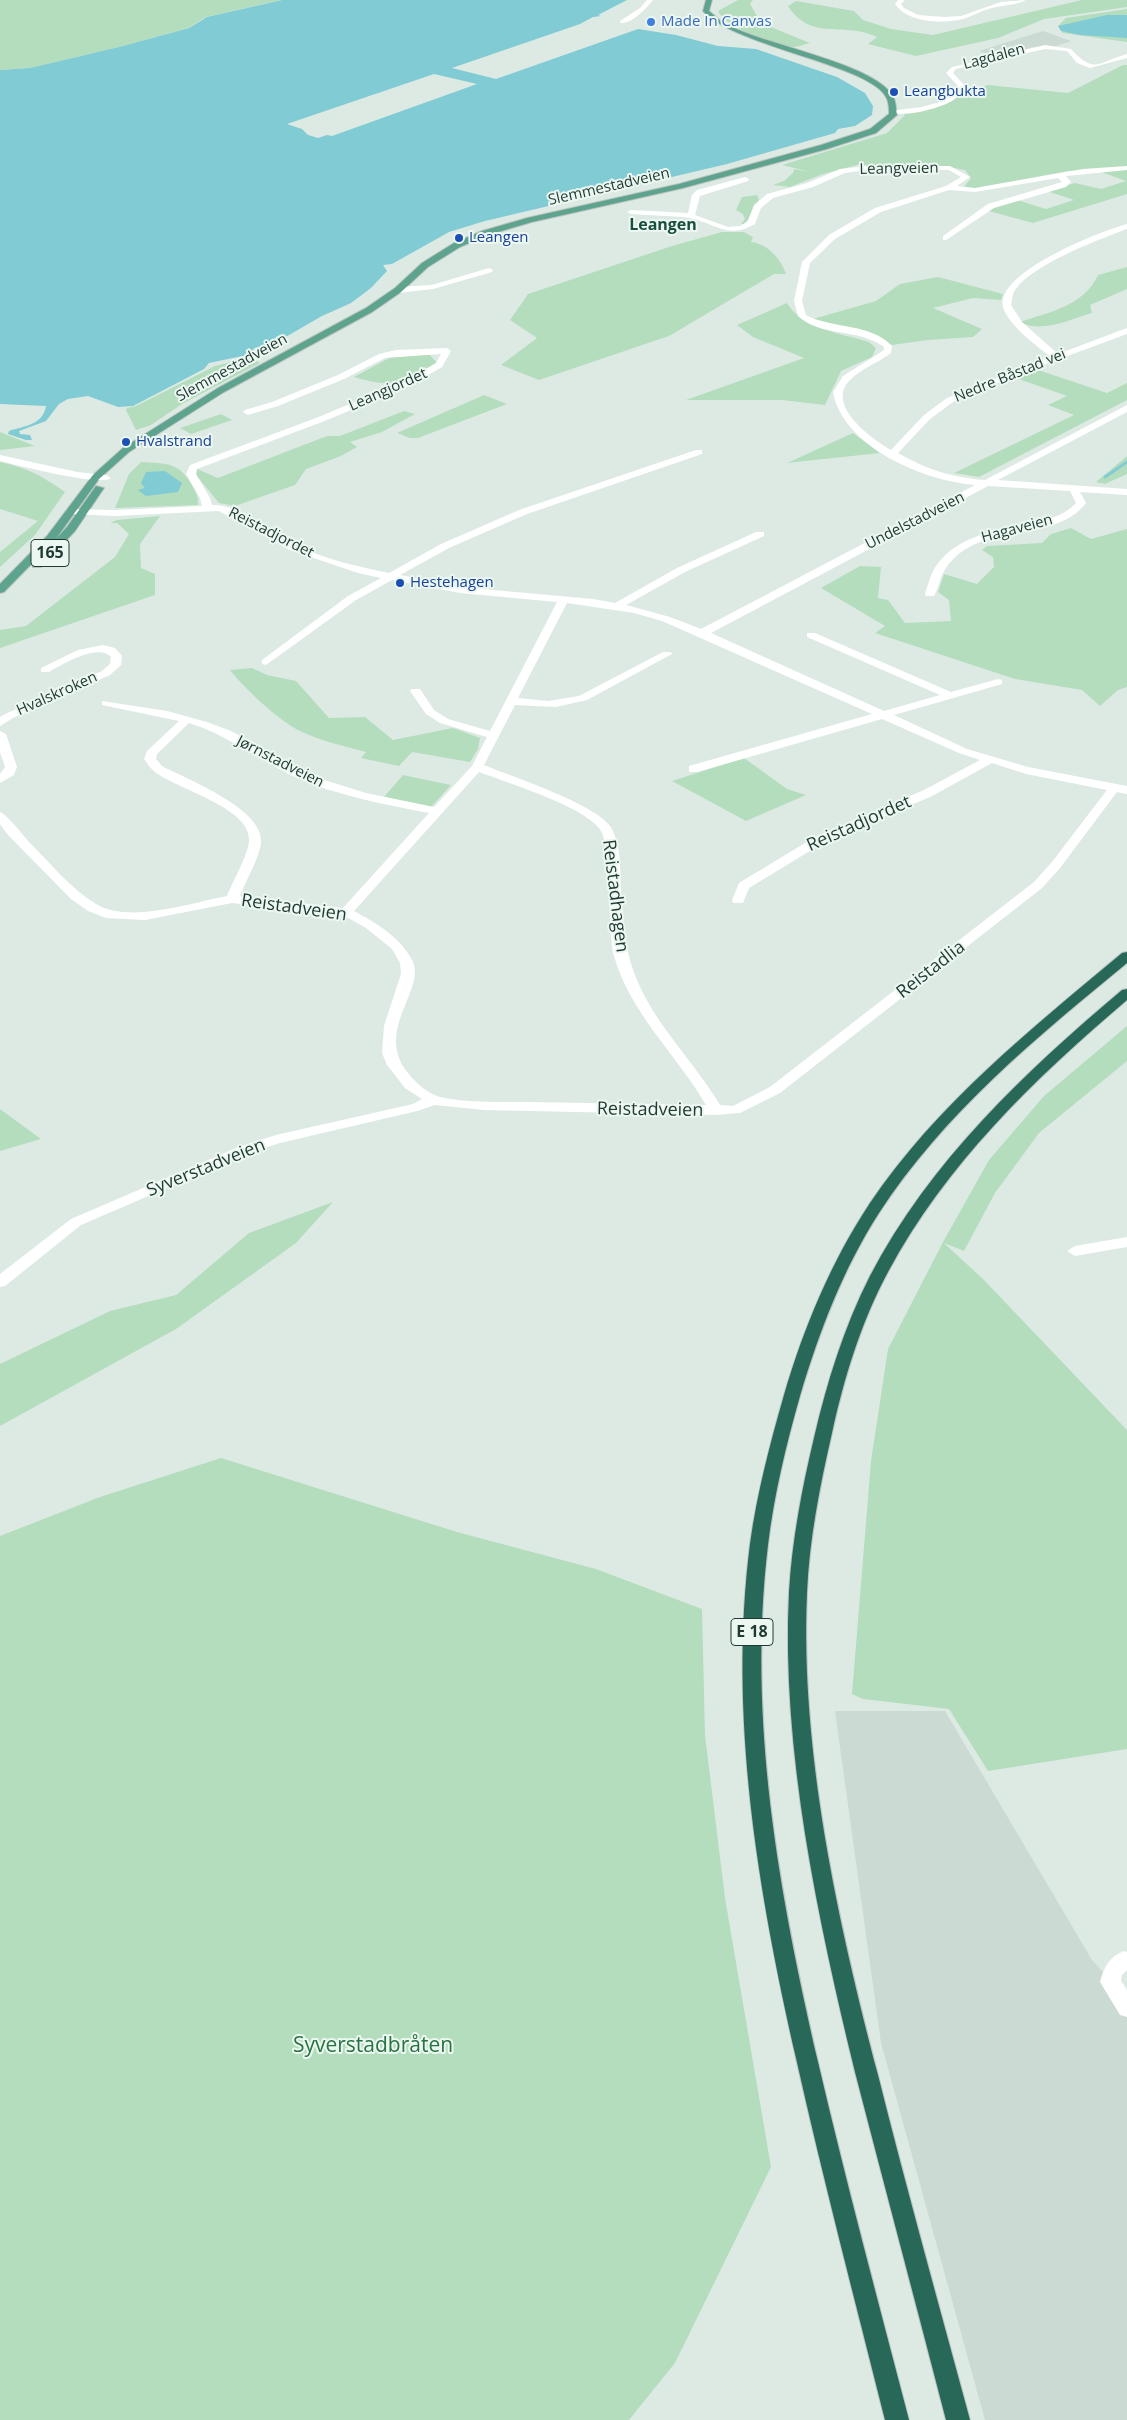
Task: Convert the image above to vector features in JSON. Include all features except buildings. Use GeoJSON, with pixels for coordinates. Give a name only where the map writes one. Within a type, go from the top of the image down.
{"type":"FeatureCollection","features":[{"type":"Feature","properties":{"kind":"highway","name":"E 18"},"geometry":{"type":"LineString","coordinates":[[897,2420],[792,1998],[763,1832],[754,1742],[750,1655],[754,1578],[767,1487],[786,1404],[815,1324],[841,1265],[876,1206],[910,1160],[990,1071],[1127,956]]}},
{"type":"Feature","properties":{"kind":"highway","name":"E 18"},"geometry":{"type":"LineString","coordinates":[[958,2420],[844,1987],[829,1914],[814,1828],[802,1741],[798,1660],[799,1582],[812,1490],[828,1410],[854,1333],[879,1274],[914,1215],[978,1132],[1028,1079],[1066,1043],[1127,993]]}},
{"type":"Feature","properties":{"kind":"main road"},"geometry":{"type":"LineString","coordinates":[[709,0],[706,11],[718,25],[734,32],[818,58],[856,74],[888,95],[894,103],[894,111]]}},
{"type":"Feature","properties":{"kind":"main road","name":"Slemmestadveien"},"geometry":{"type":"LineString","coordinates":[[0,590],[51,538],[71,512],[126,450],[142,442],[221,390],[369,310],[398,290],[438,256],[480,235],[530,220],[680,186],[824,147],[873,131],[890,119],[894,111]]}},
{"type":"Feature","properties":{"kind":"main road","name":"Slemmestadveien"},"geometry":{"type":"LineString","coordinates":[[0,599],[55,550],[74,528],[101,478]]}},
{"type":"Feature","properties":{"kind":"street"},"geometry":{"type":"LineString","coordinates":[[622,22],[642,9],[650,0]]}},
{"type":"Feature","properties":{"kind":"street"},"geometry":{"type":"LineString","coordinates":[[902,0],[898,4],[907,13],[926,18],[948,19],[965,16],[988,7],[1023,0]]}},
{"type":"Feature","properties":{"kind":"street","name":"Lagdalen"},"geometry":{"type":"LineString","coordinates":[[894,111],[925,109],[956,95],[962,86],[949,73],[954,68],[1010,56],[1033,47],[1055,46],[1069,50],[1078,62],[1088,65],[1103,65],[1115,58],[1127,56]]}},
{"type":"Feature","properties":{"kind":"street","name":"Leangveien"},"geometry":{"type":"LineString","coordinates":[[631,212],[691,216],[723,228],[742,228],[752,222],[757,207],[770,196],[810,186],[844,172],[867,168],[950,168],[966,177],[949,188]]}},
{"type":"Feature","properties":{"kind":"street","name":"Leangveien"},"geometry":{"type":"LineString","coordinates":[[949,188],[975,190],[1060,175],[1127,168]]}},
{"type":"Feature","properties":{"kind":"street"},"geometry":{"type":"LineString","coordinates":[[946,238],[991,206],[1067,182],[1060,175]]}},
{"type":"Feature","properties":{"kind":"street"},"geometry":{"type":"LineString","coordinates":[[691,216],[696,195],[700,192],[745,179]]}},
{"type":"Feature","properties":{"kind":"street"},"geometry":{"type":"LineString","coordinates":[[949,188],[904,200],[878,210],[832,237],[806,262],[798,301],[802,316],[812,322],[876,338],[888,346],[888,351],[881,358],[846,378],[838,392],[842,411],[857,430],[892,454],[922,471],[939,477],[986,484]]}},
{"type":"Feature","properties":{"kind":"street"},"geometry":{"type":"LineString","coordinates":[[1057,357],[1009,312],[1007,298],[1010,290],[1028,273],[1048,262],[1127,226]]}},
{"type":"Feature","properties":{"kind":"street"},"geometry":{"type":"LineString","coordinates":[[398,290],[433,287],[488,270]]}},
{"type":"Feature","properties":{"kind":"street","name":"Nedre Båstad vei"},"geometry":{"type":"LineString","coordinates":[[892,454],[941,405],[979,387],[1127,331]]}},
{"type":"Feature","properties":{"kind":"street","name":"Leangjordet"},"geometry":{"type":"LineString","coordinates":[[207,507],[205,498],[191,474],[193,467],[319,420],[406,384],[439,365],[447,352],[396,353],[382,356],[341,377],[275,404],[248,412]]}},
{"type":"Feature","properties":{"kind":"street","name":"Undelstadveien"},"geometry":{"type":"LineString","coordinates":[[702,633],[1127,408]]}},
{"type":"Feature","properties":{"kind":"street"},"geometry":{"type":"LineString","coordinates":[[266,662],[352,598],[445,546],[523,512],[699,452]]}},
{"type":"Feature","properties":{"kind":"street"},"geometry":{"type":"LineString","coordinates":[[0,458],[70,474],[101,478]]}},
{"type":"Feature","properties":{"kind":"street","name":"Hagaveien"},"geometry":{"type":"LineString","coordinates":[[986,484],[1127,492]]}},
{"type":"Feature","properties":{"kind":"street","name":"Hagaveien"},"geometry":{"type":"LineString","coordinates":[[930,594],[935,573],[949,555],[958,548],[998,532],[1068,516],[1079,508],[1081,503],[1074,489]]}},
{"type":"Feature","properties":{"kind":"street","name":"Reistadjordet"},"geometry":{"type":"LineString","coordinates":[[71,512],[207,507],[228,510],[294,548],[328,561],[388,577],[460,590],[564,599],[617,606],[666,619],[702,633],[924,735],[989,760],[1026,770],[1123,788]]}},
{"type":"Feature","properties":{"kind":"street"},"geometry":{"type":"LineString","coordinates":[[617,606],[682,570],[760,534]]}},
{"type":"Feature","properties":{"kind":"street"},"geometry":{"type":"LineString","coordinates":[[346,912],[476,767],[564,599]]}},
{"type":"Feature","properties":{"kind":"street"},"geometry":{"type":"LineString","coordinates":[[811,636],[949,695]]}},
{"type":"Feature","properties":{"kind":"street","name":"Hvalskroken"},"geometry":{"type":"LineString","coordinates":[[0,723],[9,716],[106,673],[115,665],[117,656],[109,648],[102,647],[88,650],[44,670]]}},
{"type":"Feature","properties":{"kind":"street"},"geometry":{"type":"LineString","coordinates":[[512,701],[541,706],[568,703],[583,698],[667,654]]}},
{"type":"Feature","properties":{"kind":"street"},"geometry":{"type":"LineString","coordinates":[[693,769],[998,682]]}},
{"type":"Feature","properties":{"kind":"street"},"geometry":{"type":"LineString","coordinates":[[416,691],[430,712],[444,721],[493,735]]}},
{"type":"Feature","properties":{"kind":"street","name":"Jørnstadveien"},"geometry":{"type":"LineString","coordinates":[[106,703],[186,720],[218,729],[298,773],[344,792],[436,811]]}},
{"type":"Feature","properties":{"kind":"street"},"geometry":{"type":"LineString","coordinates":[[186,720],[151,753],[150,759],[158,769],[240,813],[255,834],[256,843],[232,900]]}},
{"type":"Feature","properties":{"kind":"street","name":"Hvalskroken"},"geometry":{"type":"LineString","coordinates":[[0,734],[11,767],[10,772],[0,779]]}},
{"type":"Feature","properties":{"kind":"street","name":"Reistadjordet"},"geometry":{"type":"LineString","coordinates":[[738,900],[744,886],[775,865],[819,840],[928,793],[989,760]]}},
{"type":"Feature","properties":{"kind":"street","name":"Reistadhagen"},"geometry":{"type":"LineString","coordinates":[[476,767],[585,811],[606,829],[611,841],[615,918],[621,956],[646,1012],[706,1092],[716,1111]]}},
{"type":"Feature","properties":{"kind":"street","name":"Reistadlia"},"geometry":{"type":"LineString","coordinates":[[716,1111],[735,1110],[775,1090],[1018,902],[1038,885],[1123,788]]}},
{"type":"Feature","properties":{"kind":"street","name":"Reistadveien"},"geometry":{"type":"LineString","coordinates":[[0,816],[12,832],[76,896],[93,908],[110,915],[145,916],[232,900],[279,902],[346,912],[385,935],[397,947],[407,963],[408,974],[406,986],[390,1026],[389,1053],[394,1065],[410,1085],[433,1100],[484,1106],[716,1111]]}},
{"type":"Feature","properties":{"kind":"street","name":"Syverstadveien"},"geometry":{"type":"LineString","coordinates":[[0,1282],[76,1222],[241,1151],[276,1140],[417,1107],[433,1100]]}},
{"type":"Feature","properties":{"kind":"street"},"geometry":{"type":"LineString","coordinates":[[1075,1251],[1127,1242]]}},
{"type":"Feature","properties":{"kind":"street"},"geometry":{"type":"LineString","coordinates":[[1124,1960],[1113,1970],[1110,1982],[1127,2008]]}},
{"type":"Feature","properties":{"kind":"shaded area"},"geometry":{"type":"Polygon","coordinates":[[[1043,31],[1071,41],[1054,47],[1033,47],[999,58],[979,51],[1043,31]]]}},
{"type":"Feature","properties":{"kind":"shaded area"},"geometry":{"type":"Polygon","coordinates":[[[835,1711],[945,1711],[1092,1960],[1127,1998],[1127,2420],[985,2420],[881,2043],[835,1711]]]}},
{"type":"Feature","properties":{"kind":"green space"},"geometry":{"type":"Polygon","coordinates":[[[0,0],[281,0],[206,17],[188,28],[119,47],[30,68],[0,70],[0,0]]]}},
{"type":"Feature","properties":{"kind":"green space"},"geometry":{"type":"Polygon","coordinates":[[[738,0],[753,0],[750,4],[761,23],[810,43],[796,47],[786,46],[740,29],[722,17],[718,11],[738,0]]]}},
{"type":"Feature","properties":{"kind":"green space"},"geometry":{"type":"Polygon","coordinates":[[[1082,0],[1127,0],[1127,7],[1044,19],[998,38],[916,56],[868,44],[877,37],[865,33],[852,30],[829,29],[807,24],[797,17],[788,6],[796,1],[854,11],[863,20],[891,29],[933,35],[1082,0]]]}},
{"type":"Feature","properties":{"kind":"green space"},"geometry":{"type":"Polygon","coordinates":[[[1127,9],[1127,42],[1063,33],[1058,26],[1066,18],[1127,9]]]}},
{"type":"Feature","properties":{"kind":"green space"},"geometry":{"type":"Polygon","coordinates":[[[1123,65],[1127,65],[1127,194],[1033,223],[985,210],[1017,200],[1046,209],[1074,200],[1047,191],[1075,183],[1101,189],[1126,181],[1096,170],[1068,171],[971,189],[964,187],[971,178],[965,170],[943,166],[857,165],[823,174],[790,187],[773,185],[784,181],[793,173],[794,169],[811,172],[782,165],[887,133],[905,115],[902,111],[921,108],[988,85],[1068,93],[1123,65]]]}},
{"type":"Feature","properties":{"kind":"green space"},"geometry":{"type":"Polygon","coordinates":[[[757,195],[759,200],[744,225],[741,224],[745,219],[743,214],[736,210],[742,197],[757,195]]]}},
{"type":"Feature","properties":{"kind":"green space"},"geometry":{"type":"Polygon","coordinates":[[[722,232],[744,232],[753,237],[751,242],[763,246],[773,253],[781,263],[786,274],[774,274],[669,336],[539,380],[501,365],[537,338],[510,320],[528,294],[672,246],[722,232]]]}},
{"type":"Feature","properties":{"kind":"green space"},"geometry":{"type":"Polygon","coordinates":[[[1127,267],[1127,289],[1090,305],[1092,313],[1047,326],[1029,325],[1020,322],[1054,311],[1075,301],[1092,286],[1098,275],[1127,267]]]}},
{"type":"Feature","properties":{"kind":"green space"},"geometry":{"type":"Polygon","coordinates":[[[938,277],[1003,294],[1001,300],[973,298],[933,308],[982,329],[973,337],[892,345],[813,319],[876,301],[900,284],[938,277]]]}},
{"type":"Feature","properties":{"kind":"green space"},"geometry":{"type":"Polygon","coordinates":[[[787,303],[794,312],[813,325],[869,342],[876,348],[872,357],[841,371],[825,405],[782,400],[686,400],[804,358],[753,337],[737,325],[787,303]]]}},
{"type":"Feature","properties":{"kind":"green space"},"geometry":{"type":"Polygon","coordinates":[[[430,355],[437,363],[417,376],[397,382],[377,382],[354,377],[391,357],[430,355]]]}},
{"type":"Feature","properties":{"kind":"green space"},"geometry":{"type":"Polygon","coordinates":[[[250,357],[260,363],[182,404],[151,425],[136,430],[126,410],[127,408],[136,406],[215,366],[250,357]]]}},
{"type":"Feature","properties":{"kind":"green space"},"geometry":{"type":"Polygon","coordinates":[[[1038,370],[1107,393],[1127,383],[1127,400],[979,477],[954,473],[1074,415],[1048,405],[1067,396],[1016,378],[1038,370]]]}},
{"type":"Feature","properties":{"kind":"green space"},"geometry":{"type":"Polygon","coordinates":[[[484,395],[507,404],[418,438],[410,438],[397,433],[484,395]]]}},
{"type":"Feature","properties":{"kind":"green space"},"geometry":{"type":"Polygon","coordinates":[[[404,411],[415,414],[382,432],[350,442],[357,447],[341,456],[306,469],[295,485],[235,506],[219,503],[196,475],[197,469],[218,478],[327,436],[340,436],[404,411]]]}},
{"type":"Feature","properties":{"kind":"green space"},"geometry":{"type":"Polygon","coordinates":[[[221,414],[232,420],[191,434],[180,428],[221,414]]]}},
{"type":"Feature","properties":{"kind":"green space"},"geometry":{"type":"Polygon","coordinates":[[[0,432],[35,446],[0,450],[0,432]]]}},
{"type":"Feature","properties":{"kind":"green space"},"geometry":{"type":"Polygon","coordinates":[[[853,433],[880,453],[787,463],[853,433]]]}},
{"type":"Feature","properties":{"kind":"green space"},"geometry":{"type":"Polygon","coordinates":[[[1127,456],[1127,474],[1105,484],[1096,482],[1127,456]]]}},
{"type":"Feature","properties":{"kind":"green space"},"geometry":{"type":"Polygon","coordinates":[[[0,462],[34,473],[65,492],[35,535],[0,567],[0,552],[38,521],[0,509],[0,462]]]}},
{"type":"Feature","properties":{"kind":"green space"},"geometry":{"type":"Polygon","coordinates":[[[141,462],[165,464],[183,472],[198,498],[198,505],[115,508],[129,474],[141,462]]]}},
{"type":"Feature","properties":{"kind":"green space"},"geometry":{"type":"Polygon","coordinates":[[[160,516],[140,544],[141,568],[155,574],[155,595],[0,648],[0,630],[26,626],[115,557],[129,534],[117,523],[110,523],[117,520],[160,516]]]}},
{"type":"Feature","properties":{"kind":"green space"},"geometry":{"type":"Polygon","coordinates":[[[1071,528],[1091,539],[1127,529],[1127,687],[1118,690],[1100,706],[1082,690],[1015,679],[875,633],[885,626],[821,588],[860,566],[881,567],[878,598],[888,600],[905,623],[951,621],[949,600],[938,592],[944,574],[977,584],[994,567],[993,557],[982,550],[987,546],[1042,543],[1051,534],[1071,528]]]}},
{"type":"Feature","properties":{"kind":"green space"},"geometry":{"type":"Polygon","coordinates":[[[252,668],[267,675],[296,681],[329,718],[365,717],[393,740],[453,728],[480,738],[478,749],[470,762],[412,752],[399,766],[361,758],[366,752],[316,738],[282,720],[262,704],[230,670],[252,668]]]}},
{"type":"Feature","properties":{"kind":"green space"},"geometry":{"type":"Polygon","coordinates":[[[744,758],[787,789],[806,795],[746,821],[672,781],[744,758]]]}},
{"type":"Feature","properties":{"kind":"green space"},"geometry":{"type":"Polygon","coordinates":[[[403,775],[451,785],[431,807],[384,797],[403,775]]]}},
{"type":"Feature","properties":{"kind":"green space"},"geometry":{"type":"Polygon","coordinates":[[[1127,1026],[1127,1061],[1039,1133],[995,1193],[964,1251],[944,1243],[984,1280],[1127,1430],[1127,1749],[988,1771],[949,1709],[863,1699],[852,1694],[871,1461],[888,1349],[943,1242],[989,1160],[1044,1096],[1127,1026]]]}},
{"type":"Feature","properties":{"kind":"green space"},"geometry":{"type":"Polygon","coordinates":[[[0,1109],[41,1139],[0,1151],[0,1109]]]}},
{"type":"Feature","properties":{"kind":"green space"},"geometry":{"type":"Polygon","coordinates":[[[333,1202],[296,1243],[176,1329],[0,1426],[0,1364],[110,1311],[176,1295],[249,1233],[333,1202]]]}},
{"type":"Feature","properties":{"kind":"green space","name":"Syverstadbråten"},"geometry":{"type":"Polygon","coordinates":[[[221,1458],[457,1532],[596,1569],[702,1609],[705,1735],[725,1898],[771,2167],[675,2363],[629,2420],[0,2420],[0,1536],[100,1497],[221,1458]]]}},
{"type":"Feature","properties":{"kind":"water"},"geometry":{"type":"Polygon","coordinates":[[[282,0],[627,0],[598,15],[601,16],[593,17],[580,24],[452,68],[496,79],[638,29],[676,35],[718,46],[756,49],[837,77],[865,93],[873,106],[872,115],[855,126],[838,129],[835,133],[727,164],[485,221],[449,232],[392,264],[383,265],[387,271],[371,288],[351,303],[322,316],[270,346],[254,348],[252,354],[209,363],[204,369],[133,406],[118,407],[88,396],[68,399],[59,404],[46,421],[19,431],[20,434],[30,435],[32,440],[8,434],[9,431],[37,421],[46,406],[0,404],[0,70],[30,68],[119,47],[189,28],[207,17],[282,0]],[[434,74],[287,124],[302,129],[308,135],[318,138],[327,135],[332,136],[477,84],[434,74]]]}},
{"type":"Feature","properties":{"kind":"water"},"geometry":{"type":"Polygon","coordinates":[[[1107,15],[1127,15],[1127,38],[1080,35],[1061,31],[1058,26],[1107,15]]]}},
{"type":"Feature","properties":{"kind":"water"},"geometry":{"type":"Polygon","coordinates":[[[165,471],[182,483],[178,492],[146,496],[138,490],[145,488],[141,483],[146,472],[165,471]]]}},
{"type":"Feature","properties":{"kind":"waterway"},"geometry":{"type":"LineString","coordinates":[[1105,477],[1127,462]]}},
{"type":"Feature","properties":{"kind":"place","name":"Made In Canvas"},"geometry":{"type":"Point","coordinates":[651,22]}},
{"type":"Feature","properties":{"kind":"place","name":"Leangbukta"},"geometry":{"type":"Point","coordinates":[894,92]}},
{"type":"Feature","properties":{"kind":"place","name":"Leangen"},"geometry":{"type":"Point","coordinates":[459,238]}},
{"type":"Feature","properties":{"kind":"place","name":"Hvalstrand"},"geometry":{"type":"Point","coordinates":[126,442]}},
{"type":"Feature","properties":{"kind":"place","name":"Hestehagen"},"geometry":{"type":"Point","coordinates":[400,583]}},
{"type":"Feature","properties":{"kind":"district","name":"Leangen"},"geometry":{"type":"Point","coordinates":[663,225]}}]}
